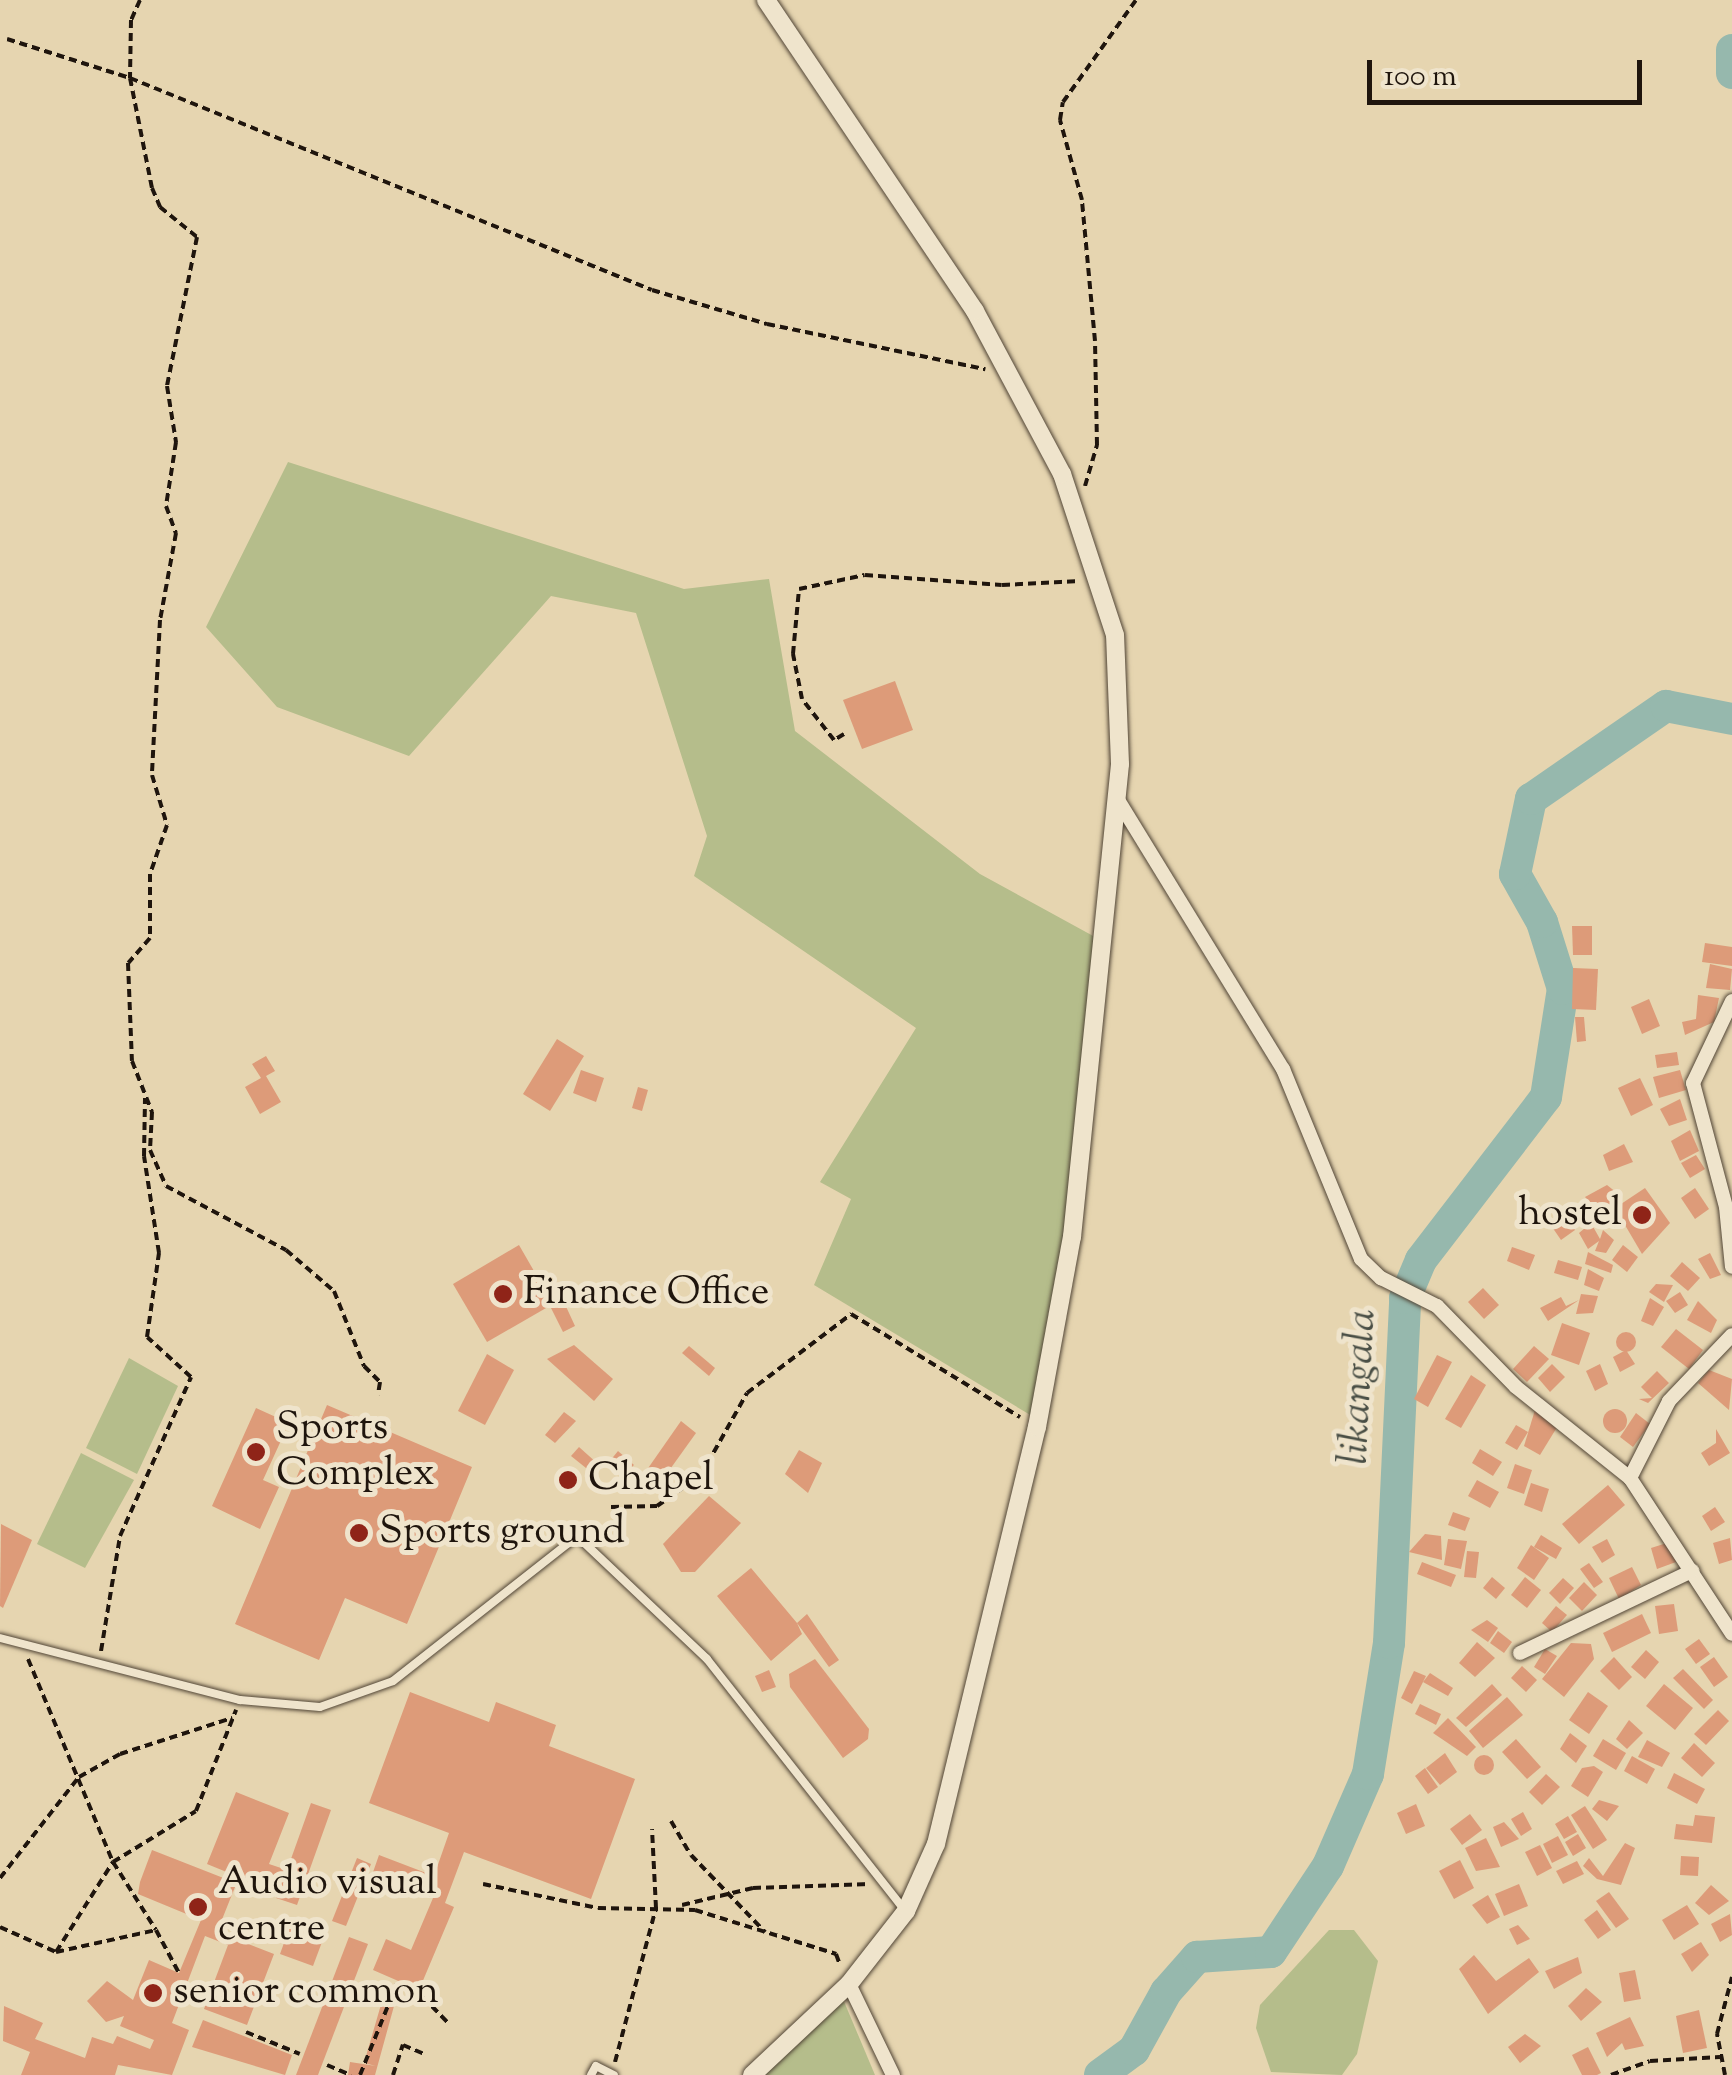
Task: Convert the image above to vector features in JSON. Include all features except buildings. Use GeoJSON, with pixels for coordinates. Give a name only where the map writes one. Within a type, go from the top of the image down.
{"type":"FeatureCollection","features":[{"type":"Feature","properties":{"kind":"street"},"geometry":{"type":"LineString","coordinates":[[752,2075],[851,1981],[906,1911],[936,1844],[1037,1427],[1075,1214],[1118,800],[1120,683],[1106,596],[1074,504],[1012,374],[766,0]]}},
{"type":"Feature","properties":{"kind":"street"},"geometry":{"type":"LineString","coordinates":[[1118,800],[1283,1069],[1361,1259],[1449,1316],[1516,1387],[1630,1478],[1732,1634]]}},
{"type":"Feature","properties":{"kind":"street"},"geometry":{"type":"LineString","coordinates":[[1732,1001],[1693,1083],[1726,1207],[1732,1267]]}},
{"type":"Feature","properties":{"kind":"street"},"geometry":{"type":"LineString","coordinates":[[1630,1478],[1669,1401],[1732,1336]]}},
{"type":"Feature","properties":{"kind":"street"},"geometry":{"type":"LineString","coordinates":[[1520,1652],[1692,1571]]}},
{"type":"Feature","properties":{"kind":"street"},"geometry":{"type":"LineString","coordinates":[[851,1981],[893,2075]]}},
{"type":"Feature","properties":{"kind":"lane"},"geometry":{"type":"LineString","coordinates":[[0,1638],[240,1700],[310,1708],[372,1692],[577,1536],[707,1659],[906,1911]]}},
{"type":"Feature","properties":{"kind":"lane"},"geometry":{"type":"LineString","coordinates":[[591,2075],[596,2066],[612,2074]]}},
{"type":"Feature","properties":{"kind":"path"},"geometry":{"type":"LineString","coordinates":[[140,0],[131,20],[130,78],[156,198],[197,237],[167,386],[176,442],[166,506],[176,534],[160,620],[152,776],[168,825],[150,874],[150,938],[128,963],[132,1061],[146,1093],[150,1150],[166,1186],[286,1250],[334,1291],[364,1366],[380,1382],[378,1395]]}},
{"type":"Feature","properties":{"kind":"path"},"geometry":{"type":"LineString","coordinates":[[1074,504],[1097,445],[1098,411],[1082,200],[1060,120],[1063,102],[1136,0]]}},
{"type":"Feature","properties":{"kind":"path"},"geometry":{"type":"LineString","coordinates":[[8,39],[130,78],[652,290],[766,324],[1012,374]]}},
{"type":"Feature","properties":{"kind":"path"},"geometry":{"type":"LineString","coordinates":[[844,734],[834,740],[802,698],[793,654],[799,589],[865,574],[1002,586],[1078,580],[1106,596]]}},
{"type":"Feature","properties":{"kind":"path"},"geometry":{"type":"LineString","coordinates":[[95,1665],[120,1536],[191,1378],[147,1337],[159,1253],[144,1156],[146,1093]]}},
{"type":"Feature","properties":{"kind":"path"},"geometry":{"type":"LineString","coordinates":[[610,1507],[657,1506],[701,1475],[747,1394],[851,1314],[1037,1427]]}},
{"type":"Feature","properties":{"kind":"path"},"geometry":{"type":"LineString","coordinates":[[22,1646],[112,1862],[179,1972]]}},
{"type":"Feature","properties":{"kind":"path"},"geometry":{"type":"LineString","coordinates":[[56,1952],[112,1862],[189,1820],[240,1700]]}},
{"type":"Feature","properties":{"kind":"path"},"geometry":{"type":"LineString","coordinates":[[0,1878],[79,1777],[120,1754],[232,1718]]}},
{"type":"Feature","properties":{"kind":"path"},"geometry":{"type":"LineString","coordinates":[[671,1821],[724,1894],[769,1936]]}},
{"type":"Feature","properties":{"kind":"path"},"geometry":{"type":"LineString","coordinates":[[612,2074],[656,1908],[652,1830]]}},
{"type":"Feature","properties":{"kind":"path"},"geometry":{"type":"LineString","coordinates":[[483,1884],[598,1908],[656,1908],[678,1907],[724,1894],[885,1882]]}},
{"type":"Feature","properties":{"kind":"path"},"geometry":{"type":"LineString","coordinates":[[678,1907],[836,1954],[851,1981]]}},
{"type":"Feature","properties":{"kind":"path"},"geometry":{"type":"LineString","coordinates":[[1,1928],[56,1952],[156,1930]]}},
{"type":"Feature","properties":{"kind":"path"},"geometry":{"type":"LineString","coordinates":[[1724,2075],[1717,2034],[1732,1977]]}},
{"type":"Feature","properties":{"kind":"path"},"geometry":{"type":"LineString","coordinates":[[360,2075],[398,1981]]}},
{"type":"Feature","properties":{"kind":"path"},"geometry":{"type":"LineString","coordinates":[[396,1988],[423,1997],[447,2022]]}},
{"type":"Feature","properties":{"kind":"path"},"geometry":{"type":"LineString","coordinates":[[246,2032],[300,2054]]}},
{"type":"Feature","properties":{"kind":"path"},"geometry":{"type":"LineString","coordinates":[[393,2075],[403,2045],[426,2055]]}},
{"type":"Feature","properties":{"kind":"path"},"geometry":{"type":"LineString","coordinates":[[1611,2075],[1650,2060],[1720,2056]]}},
{"type":"Feature","properties":{"kind":"path"},"geometry":{"type":"LineString","coordinates":[[327,2065],[351,2075]]}},
{"type":"Feature","properties":{"kind":"green space"},"geometry":{"type":"Polygon","coordinates":[[[288,462],[684,589],[769,579],[795,731],[980,874],[1095,937],[1069,1239],[1032,1416],[814,1285],[851,1199],[820,1182],[916,1028],[694,876],[707,836],[636,613],[551,596],[409,756],[277,707],[206,627],[288,462]]]}},
{"type":"Feature","properties":{"kind":"green space"},"geometry":{"type":"Polygon","coordinates":[[[129,1358],[178,1386],[137,1474],[86,1448],[129,1358]]]}},
{"type":"Feature","properties":{"kind":"green space"},"geometry":{"type":"Polygon","coordinates":[[[81,1453],[134,1480],[85,1568],[37,1544],[81,1453]]]}},
{"type":"Feature","properties":{"kind":"green space"},"geometry":{"type":"Polygon","coordinates":[[[1329,1930],[1354,1930],[1378,1961],[1357,2054],[1342,2075],[1271,2072],[1256,2028],[1260,2005],[1329,1930]]]}},
{"type":"Feature","properties":{"kind":"green space"},"geometry":{"type":"Polygon","coordinates":[[[840,1992],[875,2075],[753,2075],[840,1992]]]}},
{"type":"Feature","properties":{"kind":"waterway"},"geometry":{"type":"LineString","coordinates":[[1732,50],[1732,73]]}},
{"type":"Feature","properties":{"kind":"waterway","name":"likangala"},"geometry":{"type":"LineString","coordinates":[[1100,2075],[1134,2050],[1166,1992],[1197,1957],[1271,1952],[1328,1866],[1368,1774],[1389,1643],[1405,1298],[1421,1260],[1546,1097],[1563,989],[1542,922],[1515,874],[1531,799],[1666,706],[1732,719]]}},
{"type":"Feature","properties":{"kind":"place","name":"hostel"},"geometry":{"type":"Point","coordinates":[1642,1215]}},
{"type":"Feature","properties":{"kind":"place","name":"Finance Office"},"geometry":{"type":"Point","coordinates":[503,1294]}},
{"type":"Feature","properties":{"kind":"place","name":"Sports Complex"},"geometry":{"type":"Point","coordinates":[256,1452]}},
{"type":"Feature","properties":{"kind":"place","name":"Chapel"},"geometry":{"type":"Point","coordinates":[568,1480]}},
{"type":"Feature","properties":{"kind":"place","name":"Sports ground"},"geometry":{"type":"Point","coordinates":[359,1533]}},
{"type":"Feature","properties":{"kind":"place","name":"Audio visual centre"},"geometry":{"type":"Point","coordinates":[198,1907]}},
{"type":"Feature","properties":{"kind":"place","name":"senior common"},"geometry":{"type":"Point","coordinates":[153,1993]}}]}
